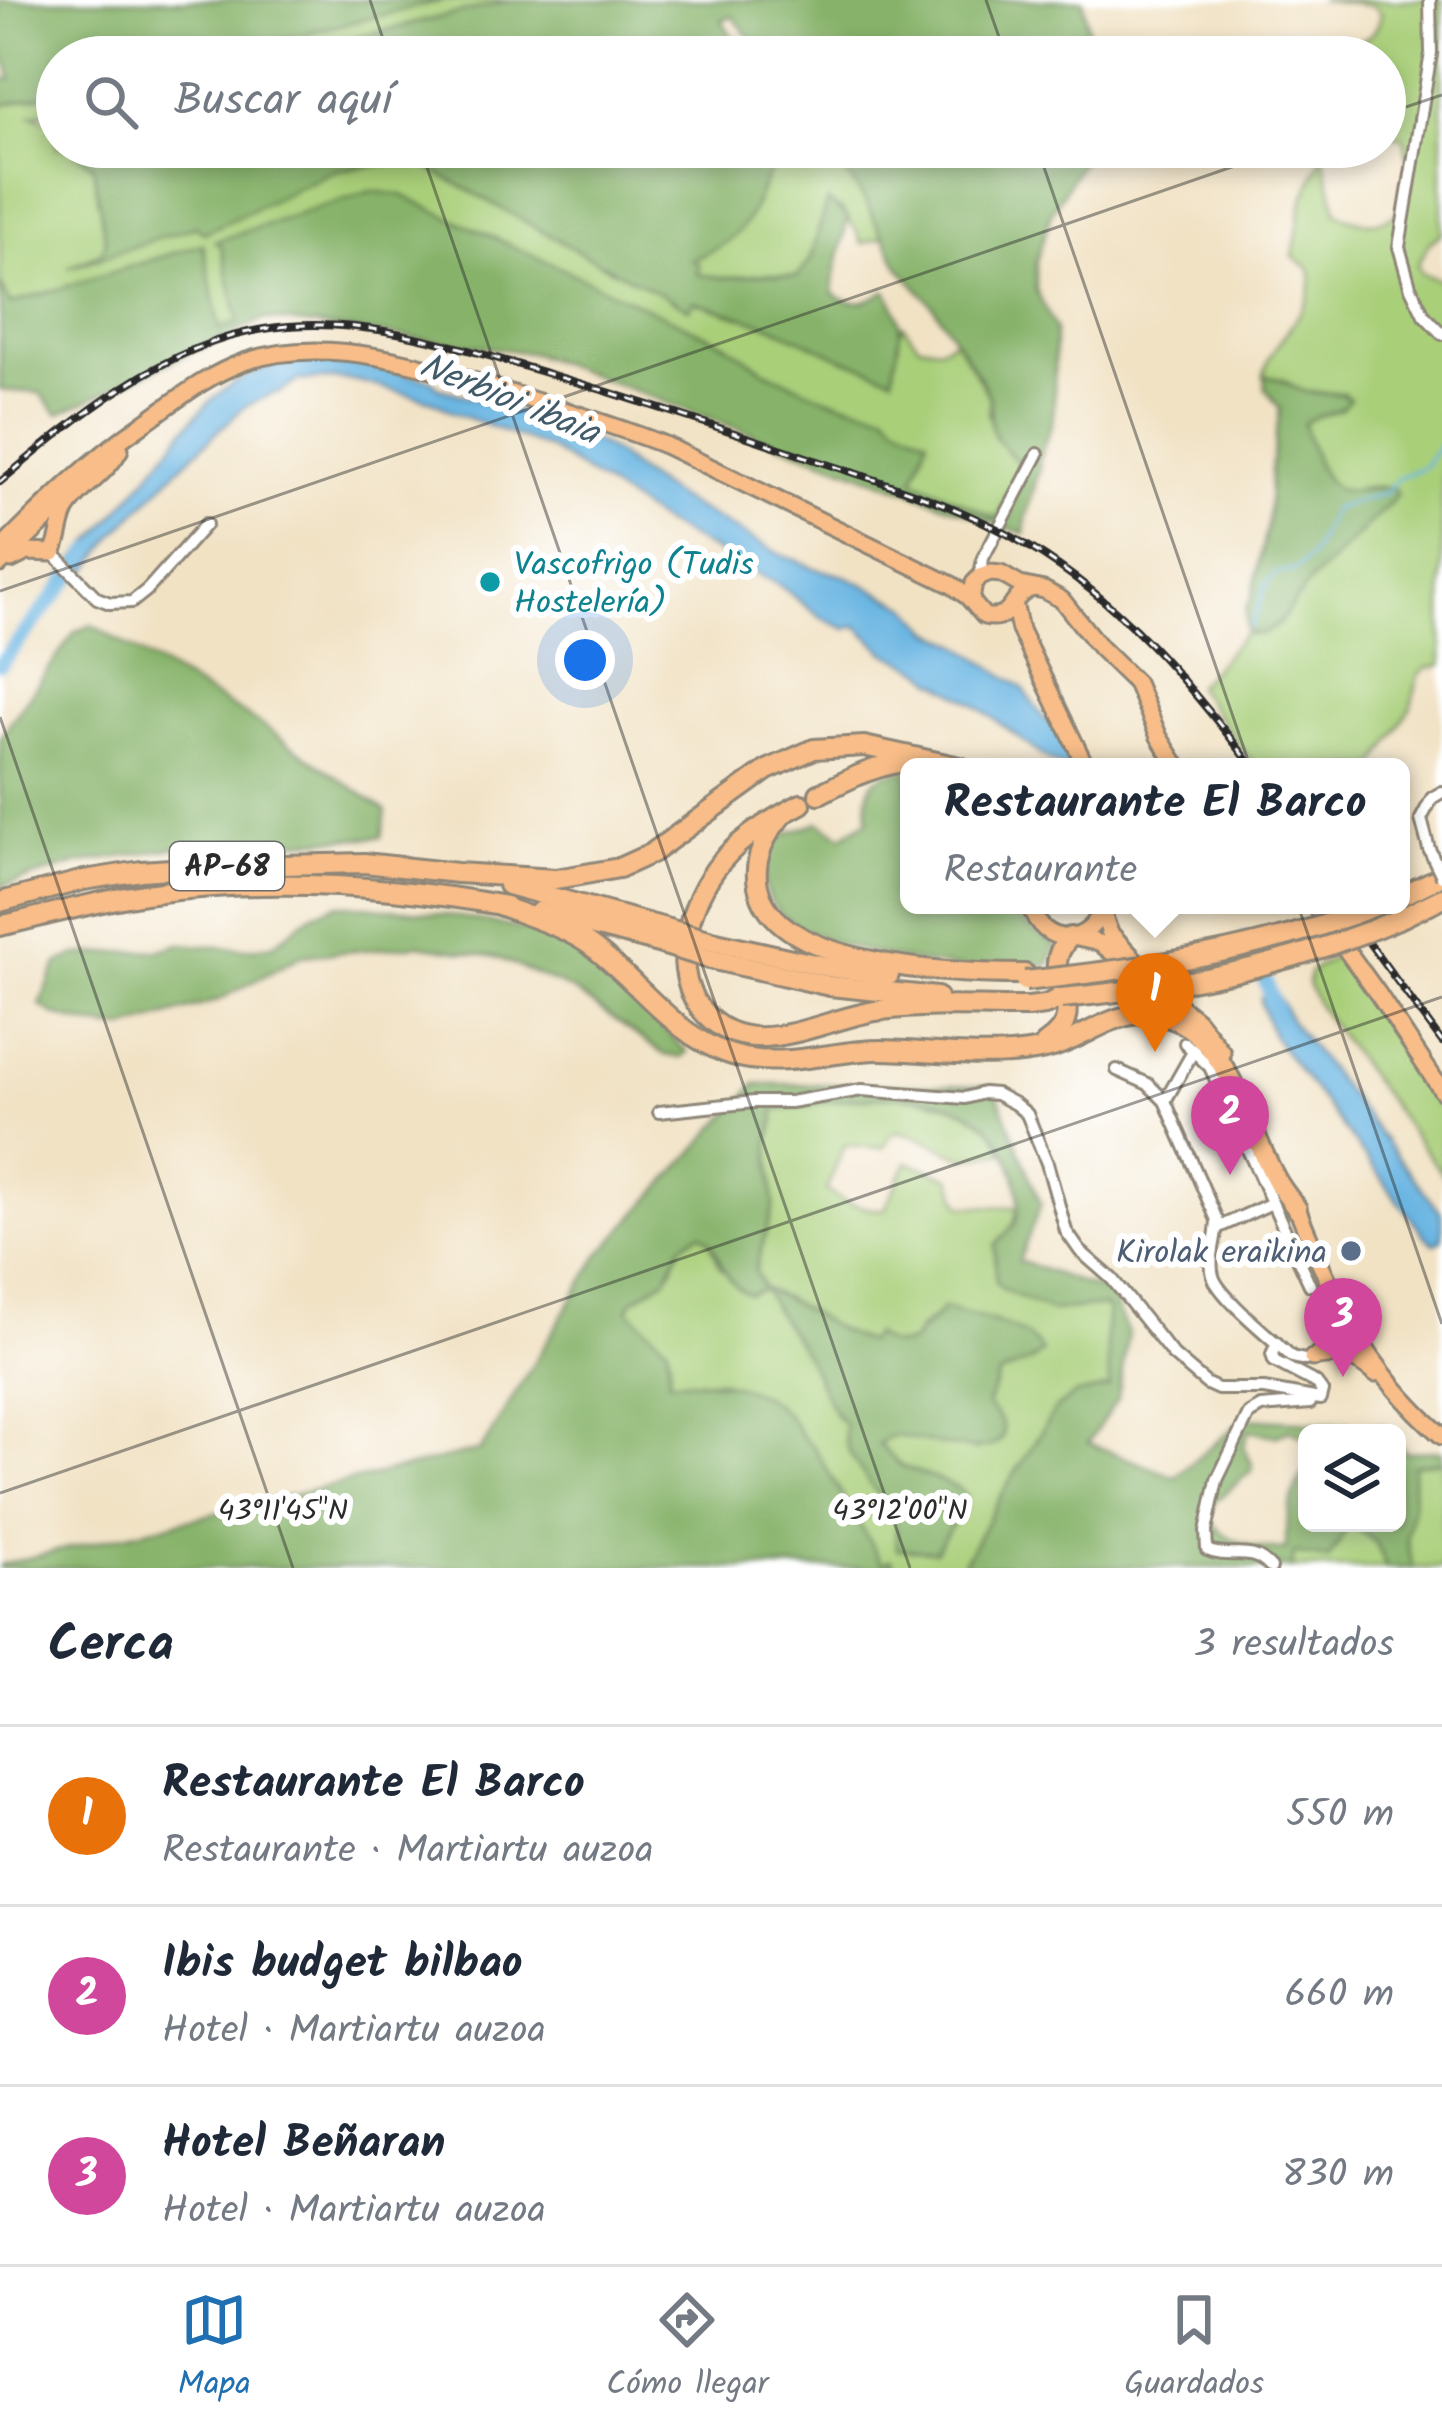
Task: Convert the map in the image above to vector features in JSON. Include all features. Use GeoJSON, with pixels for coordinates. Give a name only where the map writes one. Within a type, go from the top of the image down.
{"type":"FeatureCollection","features":[{"type":"Feature","properties":{"kind":"highway"},"geometry":{"type":"LineString","coordinates":[[457,873],[555,878],[619,868],[668,844],[767,770],[823,747],[864,746],[923,758]]}},
{"type":"Feature","properties":{"kind":"highway"},"geometry":{"type":"LineString","coordinates":[[900,764],[873,769],[805,802],[755,828],[733,847],[706,885],[689,922],[684,958],[688,989],[713,1023],[734,1035],[768,1038],[879,1011],[1027,990],[1072,971],[1087,974],[1233,951],[1354,914]]}},
{"type":"Feature","properties":{"kind":"highway"},"geometry":{"type":"LineString","coordinates":[[805,802],[783,815],[760,850],[759,891],[777,922],[823,946],[892,965],[965,974],[1027,990]]}},
{"type":"Feature","properties":{"kind":"highway","name":"AP-68"},"geometry":{"type":"LineString","coordinates":[[0,902],[141,871],[332,862],[397,866],[457,873],[830,986],[918,996],[1027,990],[1061,998],[1128,992],[1240,972],[1328,946],[1409,914]]}},
{"type":"Feature","properties":{"kind":"highway"},"geometry":{"type":"LineString","coordinates":[[1410,892],[1442,876]]}},
{"type":"Feature","properties":{"kind":"highway","name":"AP-68"},"geometry":{"type":"LineString","coordinates":[[0,926],[143,894],[260,884],[380,887],[650,932]]}},
{"type":"Feature","properties":{"kind":"highway","name":"AP-68"},"geometry":{"type":"LineString","coordinates":[[1410,914],[1442,898]]}},
{"type":"Feature","properties":{"kind":"highway"},"geometry":{"type":"LineString","coordinates":[[499,905],[586,942],[685,1030],[741,1058],[782,1060],[881,1050],[986,1056],[1030,1052],[1141,1014],[1166,1017],[1188,1026],[1209,1046],[1277,1181],[1297,1209]]}},
{"type":"Feature","properties":{"kind":"highway"},"geometry":{"type":"LineString","coordinates":[[1030,1052],[1064,1025],[1067,1002],[1055,967],[1058,950],[1071,937]]}},
{"type":"Feature","properties":{"kind":"main road"},"geometry":{"type":"LineString","coordinates":[[0,560],[87,469],[208,377],[258,358],[315,350],[365,355],[487,386],[631,432],[952,585],[978,612],[1016,632],[1031,651]]}},
{"type":"Feature","properties":{"kind":"main road"},"geometry":{"type":"LineString","coordinates":[[0,560],[144,423]]}},
{"type":"Feature","properties":{"kind":"main road"},"geometry":{"type":"LineString","coordinates":[[51,547],[66,510],[120,449]]}},
{"type":"Feature","properties":{"kind":"main road"},"geometry":{"type":"LineString","coordinates":[[51,547],[35,544],[35,529],[87,469]]}},
{"type":"Feature","properties":{"kind":"main road"},"geometry":{"type":"LineString","coordinates":[[0,560],[51,547]]}},
{"type":"Feature","properties":{"kind":"main road"},"geometry":{"type":"LineString","coordinates":[[897,558],[944,572],[1034,588],[1068,606],[1100,648],[1136,683],[1172,758]]}},
{"type":"Feature","properties":{"kind":"main road"},"geometry":{"type":"LineString","coordinates":[[971,600],[972,587],[991,577]]}},
{"type":"Feature","properties":{"kind":"main road"},"geometry":{"type":"LineString","coordinates":[[991,577],[1015,589],[1020,630],[1082,758]]}},
{"type":"Feature","properties":{"kind":"main road"},"geometry":{"type":"LineString","coordinates":[[990,617],[1005,614],[1021,592],[1034,588]]}},
{"type":"Feature","properties":{"kind":"main road"},"geometry":{"type":"LineString","coordinates":[[1032,914],[1052,934],[1100,944],[1196,1020],[1229,1062],[1331,1292],[1360,1342],[1397,1391]]}},
{"type":"Feature","properties":{"kind":"main road"},"geometry":{"type":"LineString","coordinates":[[1071,937],[1091,929],[1100,914]]}},
{"type":"Feature","properties":{"kind":"main road"},"geometry":{"type":"LineString","coordinates":[[1105,914],[1115,940],[1166,994]]}},
{"type":"Feature","properties":{"kind":"main road"},"geometry":{"type":"LineString","coordinates":[[1320,914],[1442,1091]]}},
{"type":"Feature","properties":{"kind":"main road"},"geometry":{"type":"LineString","coordinates":[[1312,1358],[1332,1342],[1331,1292]]}},
{"type":"Feature","properties":{"kind":"main road"},"geometry":{"type":"LineString","coordinates":[[1312,1358],[1343,1354],[1354,1358],[1397,1391],[1442,1436]]}},
{"type":"Feature","properties":{"kind":"street"},"geometry":{"type":"LineString","coordinates":[[1430,0],[1431,53],[1400,247],[1410,286],[1424,315],[1439,331]]}},
{"type":"Feature","properties":{"kind":"street"},"geometry":{"type":"LineString","coordinates":[[991,577],[987,549],[1038,454]]}},
{"type":"Feature","properties":{"kind":"street"},"geometry":{"type":"LineString","coordinates":[[51,547],[97,598],[132,602],[206,524]]}},
{"type":"Feature","properties":{"kind":"street"},"geometry":{"type":"LineString","coordinates":[[1442,792],[1432,798],[1421,819],[1442,876]]}},
{"type":"Feature","properties":{"kind":"street"},"geometry":{"type":"LineString","coordinates":[[1165,1101],[1189,1046],[1210,1066],[1310,1285]]}},
{"type":"Feature","properties":{"kind":"street"},"geometry":{"type":"LineString","coordinates":[[1117,1070],[1148,1084],[1165,1101],[1217,1220],[1212,1257],[1215,1282],[1292,1357],[1312,1358]]}},
{"type":"Feature","properties":{"kind":"street"},"geometry":{"type":"LineString","coordinates":[[659,1112],[816,1099],[862,1090],[965,1098],[996,1094],[1028,1114],[1066,1231],[1173,1354],[1207,1384],[1228,1391],[1264,1389],[1318,1400]]}},
{"type":"Feature","properties":{"kind":"street"},"geometry":{"type":"LineString","coordinates":[[1217,1228],[1272,1203]]}},
{"type":"Feature","properties":{"kind":"street"},"geometry":{"type":"LineString","coordinates":[[1271,1568],[1253,1554],[1214,1554],[1207,1550],[1206,1531],[1217,1480],[1249,1414],[1261,1407],[1317,1404],[1322,1394],[1319,1386],[1274,1361],[1276,1343]]}},
{"type":"Feature","properties":{"kind":"green space"},"geometry":{"type":"Polygon","coordinates":[[[0,0],[445,0],[294,36],[36,36],[36,97],[0,106],[0,79],[12,79],[0,47],[0,0]]]}},
{"type":"Feature","properties":{"kind":"green space"},"geometry":{"type":"Polygon","coordinates":[[[445,0],[513,0],[362,36],[294,36],[445,0]]]}},
{"type":"Feature","properties":{"kind":"green space"},"geometry":{"type":"Polygon","coordinates":[[[513,0],[1083,0],[1089,36],[749,36],[732,16],[722,20],[732,36],[362,36],[513,0]]]}},
{"type":"Feature","properties":{"kind":"green space"},"geometry":{"type":"Polygon","coordinates":[[[1319,0],[1442,0],[1442,233],[1429,243],[1417,266],[1422,274],[1442,280],[1442,665],[1426,668],[1419,675],[1411,707],[1380,758],[1249,758],[1196,687],[1246,632],[1252,635],[1288,603],[1396,493],[1373,487],[1343,491],[1325,477],[1316,460],[1304,423],[1342,409],[1344,393],[1304,392],[1282,379],[1264,376],[1274,350],[1308,298],[1310,269],[1293,256],[1302,203],[1317,168],[1326,168],[1337,211],[1351,219],[1367,222],[1398,214],[1408,161],[1406,36],[1367,36],[1381,13],[1374,6],[1319,0]]]}},
{"type":"Feature","properties":{"kind":"green space"},"geometry":{"type":"Polygon","coordinates":[[[36,97],[36,114],[32,115],[36,116],[36,168],[93,168],[106,244],[83,263],[196,226],[205,232],[335,170],[428,168],[690,308],[692,301],[771,326],[892,376],[903,325],[919,345],[940,347],[955,340],[990,398],[988,414],[1007,453],[1022,467],[998,519],[913,479],[927,438],[887,413],[826,399],[767,372],[726,344],[401,195],[371,191],[216,242],[221,246],[239,323],[219,330],[203,245],[10,304],[0,283],[0,106],[36,97]]]}},
{"type":"Feature","properties":{"kind":"green space"},"geometry":{"type":"Polygon","coordinates":[[[93,168],[351,168],[335,170],[204,233],[196,226],[68,268],[100,253],[106,244],[93,168]]]}},
{"type":"Feature","properties":{"kind":"green space"},"geometry":{"type":"Polygon","coordinates":[[[428,168],[773,168],[737,233],[692,260],[699,265],[697,274],[797,277],[811,259],[828,201],[848,217],[834,294],[861,302],[886,290],[900,323],[893,377],[771,326],[693,301],[690,309],[428,168]]]}},
{"type":"Feature","properties":{"kind":"green space"},"geometry":{"type":"Polygon","coordinates":[[[772,168],[843,168],[883,237],[862,244],[841,209],[825,207],[811,259],[797,277],[697,275],[699,265],[691,261],[722,244],[741,226],[772,168]]]}},
{"type":"Feature","properties":{"kind":"green space"},"geometry":{"type":"Polygon","coordinates":[[[843,168],[1078,168],[1051,213],[1036,262],[1036,290],[1055,329],[1054,405],[1025,534],[532,353],[265,319],[58,414],[40,393],[0,390],[0,283],[10,304],[203,244],[220,329],[239,322],[221,246],[215,241],[371,191],[401,195],[726,344],[767,372],[826,398],[887,413],[898,424],[928,438],[914,479],[997,519],[1022,467],[997,440],[991,427],[990,398],[979,376],[934,307],[899,267],[843,168]]]}},
{"type":"Feature","properties":{"kind":"green space"},"geometry":{"type":"Polygon","coordinates":[[[1264,376],[1305,392],[1350,398],[1342,407],[1304,423],[1322,473],[1336,488],[1388,487],[1397,493],[1309,583],[1279,624],[1262,635],[1246,632],[1246,609],[1268,520],[1280,409],[1265,388],[1264,376]]]}},
{"type":"Feature","properties":{"kind":"green space"},"geometry":{"type":"Polygon","coordinates":[[[92,625],[262,725],[386,811],[382,837],[186,846],[76,864],[0,887],[0,737],[76,631],[92,625]]]}},
{"type":"Feature","properties":{"kind":"green space"},"geometry":{"type":"Polygon","coordinates":[[[900,772],[900,914],[1020,914],[1036,934],[1056,944],[1049,965],[975,969],[920,963],[848,946],[786,918],[769,898],[765,874],[775,843],[819,822],[842,836],[868,820],[870,789],[885,774],[900,772]]]}},
{"type":"Feature","properties":{"kind":"green space"},"geometry":{"type":"Polygon","coordinates":[[[338,904],[475,919],[576,949],[605,969],[687,1052],[681,1058],[665,1055],[572,990],[496,957],[419,945],[301,956],[219,1000],[124,1029],[55,1015],[40,1005],[57,964],[76,955],[160,950],[180,944],[246,949],[273,945],[311,915],[338,904]]]}},
{"type":"Feature","properties":{"kind":"green space"},"geometry":{"type":"Polygon","coordinates":[[[1344,950],[1381,1012],[1378,1015],[1419,1068],[1416,1072],[1442,1112],[1442,1174],[1318,1006],[1308,984],[1309,973],[1344,950]]]}},
{"type":"Feature","properties":{"kind":"green space"},"geometry":{"type":"Polygon","coordinates":[[[756,1084],[994,1086],[1041,1204],[1019,1261],[1109,1293],[1128,1333],[1118,1398],[1088,1443],[1175,1477],[1245,1418],[1348,1424],[1298,1424],[1298,1434],[1290,1430],[1275,1436],[1248,1431],[1244,1447],[1252,1470],[1214,1503],[1211,1520],[1244,1544],[1286,1550],[1290,1507],[1298,1484],[1298,1532],[1345,1532],[1328,1559],[1294,1553],[1292,1568],[962,1566],[1057,1407],[1075,1395],[1110,1387],[1108,1310],[1103,1306],[1050,1311],[996,1283],[995,1246],[1014,1225],[1019,1205],[1015,1176],[1002,1144],[977,1117],[951,1105],[892,1096],[774,1111],[769,1141],[774,1205],[755,1270],[763,1288],[867,1342],[874,1334],[892,1345],[912,1342],[943,1308],[1012,1328],[1042,1352],[999,1375],[987,1404],[1003,1427],[1001,1439],[992,1446],[961,1448],[899,1436],[878,1444],[901,1466],[965,1495],[963,1508],[935,1551],[897,1549],[894,1519],[854,1461],[845,1425],[806,1356],[764,1289],[749,1294],[739,1288],[700,1233],[681,1246],[666,1278],[632,1301],[628,1310],[668,1347],[669,1380],[717,1382],[748,1389],[776,1404],[813,1446],[882,1563],[891,1560],[895,1568],[0,1568],[481,1450],[600,1254],[756,1084]]]}},
{"type":"Feature","properties":{"kind":"green space"},"geometry":{"type":"Polygon","coordinates":[[[893,1096],[926,1099],[974,1115],[997,1137],[1004,1152],[965,1158],[897,1131],[883,1148],[845,1145],[826,1190],[854,1205],[885,1209],[907,1162],[951,1178],[964,1206],[1018,1207],[1014,1224],[995,1246],[1050,1311],[1104,1306],[1108,1310],[1110,1387],[1075,1395],[1057,1407],[1001,1496],[964,1568],[895,1568],[891,1561],[882,1563],[813,1446],[786,1414],[721,1380],[669,1381],[670,1356],[628,1311],[632,1301],[666,1278],[680,1246],[700,1233],[708,1237],[721,1269],[763,1287],[755,1270],[774,1205],[769,1141],[774,1111],[893,1096]],[[784,1297],[773,1308],[806,1356],[845,1425],[847,1446],[895,1521],[956,1487],[901,1466],[878,1445],[899,1436],[977,1450],[1002,1423],[987,1404],[1000,1375],[1031,1361],[939,1314],[919,1329],[912,1342],[898,1347],[840,1333],[784,1297]]]}},
{"type":"Feature","properties":{"kind":"green space"},"geometry":{"type":"Polygon","coordinates":[[[1442,1451],[1442,1461],[1413,1465],[1413,1505],[1406,1537],[1413,1568],[1386,1568],[1374,1541],[1360,1532],[1406,1532],[1406,1452],[1442,1451]]]}},
{"type":"Feature","properties":{"kind":"green space"},"geometry":{"type":"Polygon","coordinates":[[[1442,1461],[1442,1568],[1413,1568],[1406,1537],[1413,1505],[1413,1464],[1442,1461]]]}},
{"type":"Feature","properties":{"kind":"green space"},"geometry":{"type":"Polygon","coordinates":[[[1335,1532],[1362,1532],[1374,1541],[1386,1568],[1292,1568],[1293,1553],[1335,1532]]]}},
{"type":"Feature","properties":{"kind":"water"},"geometry":{"type":"Polygon","coordinates":[[[326,357],[352,360],[432,380],[438,388],[580,433],[676,497],[774,551],[848,577],[909,607],[931,631],[1023,688],[1043,718],[1060,728],[1071,758],[1046,758],[975,704],[885,652],[857,626],[846,629],[820,617],[782,587],[663,523],[550,449],[433,401],[358,381],[299,380],[243,408],[117,532],[87,572],[74,561],[217,395],[261,370],[326,357]]]}},
{"type":"Feature","properties":{"kind":"water"},"geometry":{"type":"Polygon","coordinates":[[[1275,991],[1290,1020],[1442,1214],[1442,1240],[1435,1243],[1426,1237],[1272,1035],[1261,997],[1275,991]]]}},
{"type":"Feature","properties":{"kind":"waterway"},"geometry":{"type":"LineString","coordinates":[[1250,628],[1267,583],[1277,573],[1296,570],[1311,556],[1333,509],[1385,493],[1399,477],[1424,467],[1441,444]]}},
{"type":"Feature","properties":{"kind":"waterway","name":"Nerbioi ibaia"},"geometry":{"type":"LineString","coordinates":[[0,664],[92,550]]}},
{"type":"Feature","properties":{"kind":"waterway","name":"Nerbioi ibaia"},"geometry":{"type":"LineString","coordinates":[[1245,940],[1257,957],[1276,1011]]}},
{"type":"Feature","properties":{"kind":"railway"},"geometry":{"type":"LineString","coordinates":[[0,482],[123,388],[191,351],[227,338],[300,325],[409,335],[696,420],[908,491],[999,530],[1062,568],[1123,618],[1177,674],[1246,758]]}},
{"type":"Feature","properties":{"kind":"railway"},"geometry":{"type":"LineString","coordinates":[[1348,914],[1442,1042]]}},
{"type":"Feature","properties":{"kind":"place","name":"Vascofrigo (Tudis Hostelería)"},"geometry":{"type":"Point","coordinates":[490,582]}},
{"type":"Feature","properties":{"kind":"place","name":"Restaurante El Barco"},"geometry":{"type":"Point","coordinates":[1155,1052]}},
{"type":"Feature","properties":{"kind":"place","name":"Ibis budget bilbao"},"geometry":{"type":"Point","coordinates":[1230,1175]}},
{"type":"Feature","properties":{"kind":"place","name":"Kirolak eraikina"},"geometry":{"type":"Point","coordinates":[1351,1251]}},
{"type":"Feature","properties":{"kind":"place","name":"Hotel Beñaran"},"geometry":{"type":"Point","coordinates":[1343,1377]}}]}
